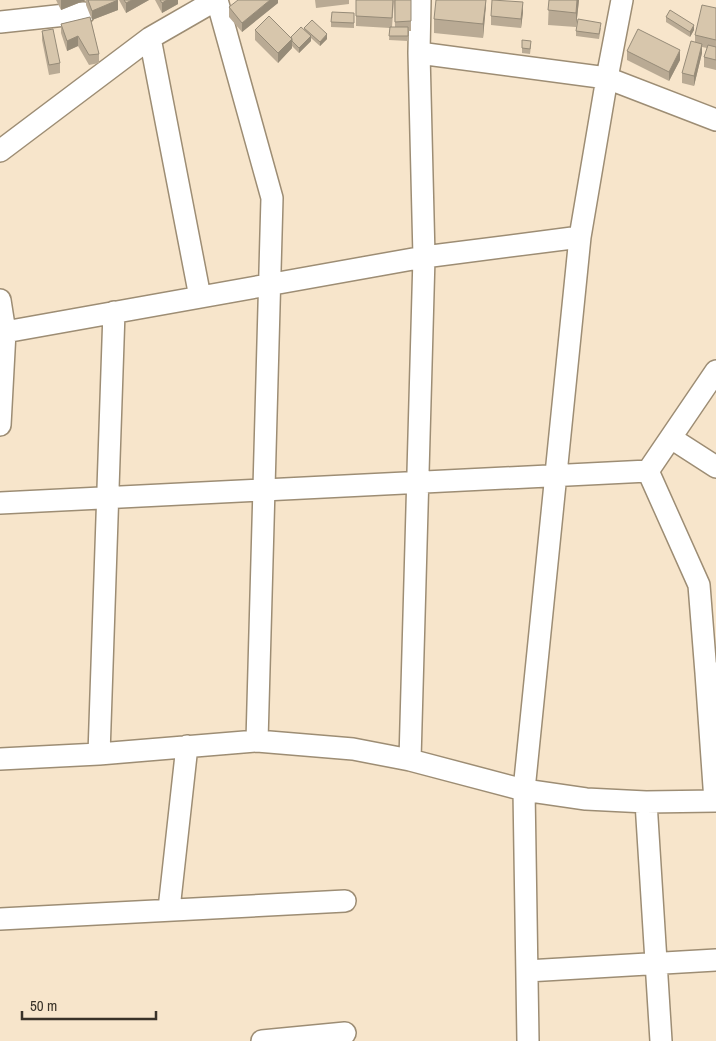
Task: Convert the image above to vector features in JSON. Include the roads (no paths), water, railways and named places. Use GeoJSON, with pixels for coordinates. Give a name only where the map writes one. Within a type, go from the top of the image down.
{"type":"FeatureCollection","features":[{"type":"Feature","properties":{"kind":"street"},"geometry":{"type":"LineString","coordinates":[[0,151],[150,38],[216,0],[272,198],[257,740]]}},
{"type":"Feature","properties":{"kind":"street"},"geometry":{"type":"LineString","coordinates":[[410,760],[424,257],[419,53],[420,0]]}},
{"type":"Feature","properties":{"kind":"street"},"geometry":{"type":"LineString","coordinates":[[528,1041],[524,790],[580,237],[622,0]]}},
{"type":"Feature","properties":{"kind":"street"},"geometry":{"type":"LineString","coordinates":[[0,22],[56,8],[84,13]]}},
{"type":"Feature","properties":{"kind":"street"},"geometry":{"type":"LineString","coordinates":[[150,38],[200,297]]}},
{"type":"Feature","properties":{"kind":"street"},"geometry":{"type":"LineString","coordinates":[[419,53],[607,78],[716,120]]}},
{"type":"Feature","properties":{"kind":"street"},"geometry":{"type":"LineString","coordinates":[[5,332],[424,257],[580,237]]}},
{"type":"Feature","properties":{"kind":"street"},"geometry":{"type":"LineString","coordinates":[[0,300],[5,332],[0,425]]}},
{"type":"Feature","properties":{"kind":"street"},"geometry":{"type":"LineString","coordinates":[[100,754],[114,312]]}},
{"type":"Feature","properties":{"kind":"street"},"geometry":{"type":"LineString","coordinates":[[648,471],[716,372]]}},
{"type":"Feature","properties":{"kind":"street"},"geometry":{"type":"LineString","coordinates":[[671,438],[716,467]]}},
{"type":"Feature","properties":{"kind":"street"},"geometry":{"type":"LineString","coordinates":[[0,503],[648,471]]}},
{"type":"Feature","properties":{"kind":"street"},"geometry":{"type":"LineString","coordinates":[[0,759],[100,754],[257,740],[353,749],[410,760],[524,790],[586,799],[646,802],[716,801],[711,673],[699,585],[648,471]]}},
{"type":"Feature","properties":{"kind":"street"},"geometry":{"type":"LineString","coordinates":[[169,909],[187,746]]}},
{"type":"Feature","properties":{"kind":"street"},"geometry":{"type":"LineString","coordinates":[[646,802],[661,1041]]}},
{"type":"Feature","properties":{"kind":"street"},"geometry":{"type":"LineString","coordinates":[[0,919],[345,901]]}},
{"type":"Feature","properties":{"kind":"street"},"geometry":{"type":"LineString","coordinates":[[526,971],[716,960]]}},
{"type":"Feature","properties":{"kind":"street"},"geometry":{"type":"LineString","coordinates":[[262,1041],[345,1034]]}}]}
